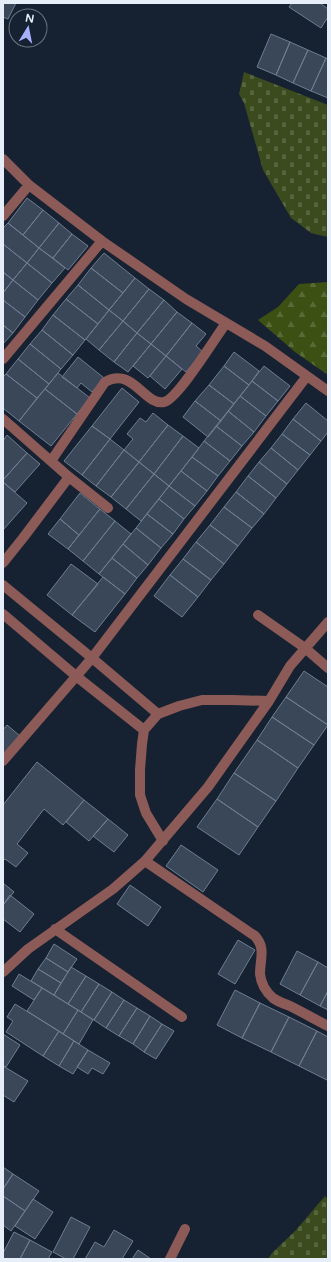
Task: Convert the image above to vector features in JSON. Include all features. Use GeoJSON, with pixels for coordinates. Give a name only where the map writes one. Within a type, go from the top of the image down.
{"type":"FeatureCollection","features":[{"type":"Feature","properties":{"kind":"street"},"geometry":{"type":"LineString","coordinates":[[3,159],[29,185],[102,241],[186,299],[265,346],[328,391]]}},
{"type":"Feature","properties":{"kind":"street"},"geometry":{"type":"LineString","coordinates":[[3,216],[29,185]]}},
{"type":"Feature","properties":{"kind":"street"},"geometry":{"type":"LineString","coordinates":[[3,359],[102,241]]}},
{"type":"Feature","properties":{"kind":"street"},"geometry":{"type":"LineString","coordinates":[[51,461],[105,382],[111,378],[125,379],[132,382],[146,395],[157,402],[163,403],[168,401],[189,376],[226,323]]}},
{"type":"Feature","properties":{"kind":"street"},"geometry":{"type":"LineString","coordinates":[[3,761],[92,658],[306,376]]}},
{"type":"Feature","properties":{"kind":"street"},"geometry":{"type":"LineString","coordinates":[[3,419],[69,477],[108,508]]}},
{"type":"Feature","properties":{"kind":"street"},"geometry":{"type":"LineString","coordinates":[[3,563],[24,538],[69,477]]}},
{"type":"Feature","properties":{"kind":"street"},"geometry":{"type":"LineString","coordinates":[[3,585],[158,714]]}},
{"type":"Feature","properties":{"kind":"street"},"geometry":{"type":"LineString","coordinates":[[3,614],[76,676],[144,730]]}},
{"type":"Feature","properties":{"kind":"street"},"geometry":{"type":"LineString","coordinates":[[258,615],[305,648],[328,668]]}},
{"type":"Feature","properties":{"kind":"street"},"geometry":{"type":"LineString","coordinates":[[3,972],[28,949],[113,889],[145,861],[208,787],[269,701],[290,666],[328,622]]}},
{"type":"Feature","properties":{"kind":"street"},"geometry":{"type":"LineString","coordinates":[[163,841],[146,813],[140,795],[140,770],[144,730],[158,714],[202,700],[269,701]]}},
{"type":"Feature","properties":{"kind":"street"},"geometry":{"type":"LineString","coordinates":[[145,861],[254,936],[258,940],[261,947],[262,954],[260,974],[266,990],[274,998],[328,1026]]}},
{"type":"Feature","properties":{"kind":"street"},"geometry":{"type":"LineString","coordinates":[[55,929],[182,1016]]}},
{"type":"Feature","properties":{"kind":"street"},"geometry":{"type":"LineString","coordinates":[[170,1259],[185,1229]]}},
{"type":"Feature","properties":{"kind":"green space"},"geometry":{"type":"Polygon","coordinates":[[[244,72],[328,105],[328,237],[311,233],[291,218],[263,170],[244,103],[239,94],[244,72]]]}},
{"type":"Feature","properties":{"kind":"green space"},"geometry":{"type":"Polygon","coordinates":[[[328,282],[328,375],[295,352],[258,320],[278,307],[299,284],[328,282]]]}},
{"type":"Feature","properties":{"kind":"green space"},"geometry":{"type":"Polygon","coordinates":[[[325,1196],[328,1200],[328,1259],[268,1259],[272,1253],[296,1230],[325,1196]]]}},
{"type":"Feature","properties":{"kind":"building"},"geometry":{"type":"Polygon","coordinates":[[[3,3],[16,3],[14,8],[8,8],[8,19],[3,17],[3,3]]]}},
{"type":"Feature","properties":{"kind":"building"},"geometry":{"type":"Polygon","coordinates":[[[292,3],[320,3],[328,9],[328,17],[321,28],[289,7],[292,3]]]}},
{"type":"Feature","properties":{"kind":"building"},"geometry":{"type":"Polygon","coordinates":[[[271,34],[290,42],[276,75],[257,67],[271,34]]]}},
{"type":"Feature","properties":{"kind":"building"},"geometry":{"type":"Polygon","coordinates":[[[290,42],[308,50],[293,83],[276,75],[290,42]]]}},
{"type":"Feature","properties":{"kind":"building"},"geometry":{"type":"Polygon","coordinates":[[[308,50],[326,58],[311,91],[293,83],[308,50]]]}},
{"type":"Feature","properties":{"kind":"building"},"geometry":{"type":"Polygon","coordinates":[[[326,58],[328,59],[328,98],[311,91],[326,58]]]}},
{"type":"Feature","properties":{"kind":"building"},"geometry":{"type":"Polygon","coordinates":[[[27,198],[43,210],[23,235],[8,223],[27,198]]]}},
{"type":"Feature","properties":{"kind":"building"},"geometry":{"type":"Polygon","coordinates":[[[43,210],[59,223],[39,248],[23,235],[43,210]]]}},
{"type":"Feature","properties":{"kind":"building"},"geometry":{"type":"Polygon","coordinates":[[[8,223],[39,248],[27,263],[3,244],[3,228],[8,223]]]}},
{"type":"Feature","properties":{"kind":"building"},"geometry":{"type":"Polygon","coordinates":[[[59,223],[72,234],[53,258],[39,248],[59,223]]]}},
{"type":"Feature","properties":{"kind":"building"},"geometry":{"type":"Polygon","coordinates":[[[72,234],[88,246],[68,270],[53,258],[72,234]]]}},
{"type":"Feature","properties":{"kind":"building"},"geometry":{"type":"Polygon","coordinates":[[[3,244],[27,263],[13,280],[3,272],[3,244]]]}},
{"type":"Feature","properties":{"kind":"building"},"geometry":{"type":"Polygon","coordinates":[[[39,248],[65,268],[52,283],[27,263],[39,248]]]}},
{"type":"Feature","properties":{"kind":"building"},"geometry":{"type":"Polygon","coordinates":[[[104,253],[135,278],[123,293],[91,268],[104,253]]]}},
{"type":"Feature","properties":{"kind":"building"},"geometry":{"type":"Polygon","coordinates":[[[27,263],[52,283],[38,300],[13,280],[27,263]]]}},
{"type":"Feature","properties":{"kind":"building"},"geometry":{"type":"Polygon","coordinates":[[[91,268],[123,293],[109,310],[78,285],[91,268]]]}},
{"type":"Feature","properties":{"kind":"building"},"geometry":{"type":"Polygon","coordinates":[[[3,272],[13,280],[3,293],[3,272]]]}},
{"type":"Feature","properties":{"kind":"building"},"geometry":{"type":"Polygon","coordinates":[[[135,278],[149,289],[123,321],[109,310],[135,278]]]}},
{"type":"Feature","properties":{"kind":"building"},"geometry":{"type":"Polygon","coordinates":[[[13,280],[38,300],[25,317],[3,300],[3,293],[13,280]]]}},
{"type":"Feature","properties":{"kind":"building"},"geometry":{"type":"Polygon","coordinates":[[[78,285],[109,310],[98,324],[66,299],[78,285]]]}},
{"type":"Feature","properties":{"kind":"building"},"geometry":{"type":"Polygon","coordinates":[[[149,289],[164,300],[137,333],[123,321],[149,289]]]}},
{"type":"Feature","properties":{"kind":"building"},"geometry":{"type":"Polygon","coordinates":[[[66,299],[98,324],[85,340],[53,315],[66,299]]]}},
{"type":"Feature","properties":{"kind":"building"},"geometry":{"type":"Polygon","coordinates":[[[3,300],[25,317],[13,333],[3,325],[3,300]]]}},
{"type":"Feature","properties":{"kind":"building"},"geometry":{"type":"Polygon","coordinates":[[[164,300],[177,312],[151,344],[137,333],[164,300]]]}},
{"type":"Feature","properties":{"kind":"building"},"geometry":{"type":"Polygon","coordinates":[[[109,310],[123,321],[99,350],[86,339],[109,310]]]}},
{"type":"Feature","properties":{"kind":"building"},"geometry":{"type":"Polygon","coordinates":[[[177,312],[192,323],[166,356],[151,344],[177,312]]]}},
{"type":"Feature","properties":{"kind":"building"},"geometry":{"type":"Polygon","coordinates":[[[53,315],[85,340],[73,355],[42,330],[53,315]]]}},
{"type":"Feature","properties":{"kind":"building"},"geometry":{"type":"Polygon","coordinates":[[[123,321],[137,333],[114,362],[99,350],[123,321]]]}},
{"type":"Feature","properties":{"kind":"building"},"geometry":{"type":"Polygon","coordinates":[[[192,323],[206,334],[196,346],[203,352],[186,372],[166,356],[192,323]]]}},
{"type":"Feature","properties":{"kind":"building"},"geometry":{"type":"Polygon","coordinates":[[[3,325],[13,333],[3,344],[3,325]]]}},
{"type":"Feature","properties":{"kind":"building"},"geometry":{"type":"Polygon","coordinates":[[[42,330],[73,355],[61,369],[30,344],[42,330]]]}},
{"type":"Feature","properties":{"kind":"building"},"geometry":{"type":"Polygon","coordinates":[[[137,333],[151,344],[128,372],[114,362],[137,333]]]}},
{"type":"Feature","properties":{"kind":"building"},"geometry":{"type":"Polygon","coordinates":[[[30,344],[61,369],[49,384],[18,359],[30,344]]]}},
{"type":"Feature","properties":{"kind":"building"},"geometry":{"type":"Polygon","coordinates":[[[151,344],[166,356],[148,378],[133,366],[151,344]]]}},
{"type":"Feature","properties":{"kind":"building"},"geometry":{"type":"Polygon","coordinates":[[[234,352],[259,371],[249,385],[224,366],[234,352]]]}},
{"type":"Feature","properties":{"kind":"building"},"geometry":{"type":"Polygon","coordinates":[[[166,356],[182,369],[165,389],[150,376],[166,356]]]}},
{"type":"Feature","properties":{"kind":"building"},"geometry":{"type":"Polygon","coordinates":[[[78,357],[104,378],[92,392],[81,383],[77,388],[62,377],[78,357]]]}},
{"type":"Feature","properties":{"kind":"building"},"geometry":{"type":"Polygon","coordinates":[[[18,359],[49,384],[37,398],[6,374],[18,359]]]}},
{"type":"Feature","properties":{"kind":"building"},"geometry":{"type":"Polygon","coordinates":[[[224,366],[249,385],[234,404],[209,385],[224,366]]]}},
{"type":"Feature","properties":{"kind":"building"},"geometry":{"type":"Polygon","coordinates":[[[264,366],[290,386],[278,401],[252,381],[264,366]]]}},
{"type":"Feature","properties":{"kind":"building"},"geometry":{"type":"Polygon","coordinates":[[[58,373],[90,398],[77,414],[45,389],[58,373]]]}},
{"type":"Feature","properties":{"kind":"building"},"geometry":{"type":"Polygon","coordinates":[[[6,374],[37,398],[19,421],[3,408],[3,377],[6,374]]]}},
{"type":"Feature","properties":{"kind":"building"},"geometry":{"type":"Polygon","coordinates":[[[252,381],[278,401],[266,416],[240,396],[252,381]]]}},
{"type":"Feature","properties":{"kind":"building"},"geometry":{"type":"Polygon","coordinates":[[[209,385],[234,404],[221,421],[195,401],[209,385]]]}},
{"type":"Feature","properties":{"kind":"building"},"geometry":{"type":"Polygon","coordinates":[[[122,388],[139,402],[110,439],[92,426],[122,388]]]}},
{"type":"Feature","properties":{"kind":"building"},"geometry":{"type":"Polygon","coordinates":[[[45,389],[77,414],[51,446],[19,421],[45,389]]]}},
{"type":"Feature","properties":{"kind":"building"},"geometry":{"type":"Polygon","coordinates":[[[240,396],[266,416],[254,432],[228,411],[240,396]]]}},
{"type":"Feature","properties":{"kind":"building"},"geometry":{"type":"Polygon","coordinates":[[[195,401],[221,421],[208,437],[183,417],[195,401]]]}},
{"type":"Feature","properties":{"kind":"building"},"geometry":{"type":"Polygon","coordinates":[[[306,403],[328,421],[328,432],[321,441],[293,419],[306,403]]]}},
{"type":"Feature","properties":{"kind":"building"},"geometry":{"type":"Polygon","coordinates":[[[228,411],[254,432],[242,446],[216,426],[228,411]]]}},
{"type":"Feature","properties":{"kind":"building"},"geometry":{"type":"Polygon","coordinates":[[[153,413],[168,425],[139,462],[124,450],[133,439],[127,434],[140,418],[146,422],[153,413]]]}},
{"type":"Feature","properties":{"kind":"building"},"geometry":{"type":"Polygon","coordinates":[[[293,419],[321,441],[310,455],[282,434],[293,419]]]}},
{"type":"Feature","properties":{"kind":"building"},"geometry":{"type":"Polygon","coordinates":[[[168,425],[183,436],[154,474],[139,462],[168,425]]]}},
{"type":"Feature","properties":{"kind":"building"},"geometry":{"type":"Polygon","coordinates":[[[92,426],[110,439],[82,475],[64,461],[92,426]]]}},
{"type":"Feature","properties":{"kind":"building"},"geometry":{"type":"Polygon","coordinates":[[[216,426],[242,446],[230,461],[204,441],[216,426]]]}},
{"type":"Feature","properties":{"kind":"building"},"geometry":{"type":"Polygon","coordinates":[[[282,434],[310,455],[298,470],[271,448],[282,434]]]}},
{"type":"Feature","properties":{"kind":"building"},"geometry":{"type":"Polygon","coordinates":[[[7,435],[27,453],[3,480],[3,441],[7,435]]]}},
{"type":"Feature","properties":{"kind":"building"},"geometry":{"type":"Polygon","coordinates":[[[183,436],[199,448],[169,486],[154,474],[183,436]]]}},
{"type":"Feature","properties":{"kind":"building"},"geometry":{"type":"Polygon","coordinates":[[[110,439],[124,450],[96,486],[82,475],[110,439]]]}},
{"type":"Feature","properties":{"kind":"building"},"geometry":{"type":"Polygon","coordinates":[[[204,441],[230,461],[218,476],[192,457],[204,441]]]}},
{"type":"Feature","properties":{"kind":"building"},"geometry":{"type":"Polygon","coordinates":[[[271,448],[298,470],[287,484],[259,462],[271,448]]]}},
{"type":"Feature","properties":{"kind":"building"},"geometry":{"type":"Polygon","coordinates":[[[124,450],[139,462],[111,497],[96,486],[124,450]]]}},
{"type":"Feature","properties":{"kind":"building"},"geometry":{"type":"Polygon","coordinates":[[[27,453],[40,464],[15,492],[3,482],[3,480],[27,453]]]}},
{"type":"Feature","properties":{"kind":"building"},"geometry":{"type":"Polygon","coordinates":[[[192,457],[218,476],[207,491],[181,471],[192,457]]]}},
{"type":"Feature","properties":{"kind":"building"},"geometry":{"type":"Polygon","coordinates":[[[139,462],[154,474],[126,509],[111,497],[139,462]]]}},
{"type":"Feature","properties":{"kind":"building"},"geometry":{"type":"Polygon","coordinates":[[[259,462],[287,484],[276,498],[248,476],[259,462]]]}},
{"type":"Feature","properties":{"kind":"building"},"geometry":{"type":"Polygon","coordinates":[[[181,471],[207,491],[195,506],[169,486],[181,471]]]}},
{"type":"Feature","properties":{"kind":"building"},"geometry":{"type":"Polygon","coordinates":[[[154,474],[169,486],[141,521],[126,509],[154,474]]]}},
{"type":"Feature","properties":{"kind":"building"},"geometry":{"type":"Polygon","coordinates":[[[248,476],[276,498],[264,514],[236,492],[248,476]]]}},
{"type":"Feature","properties":{"kind":"building"},"geometry":{"type":"Polygon","coordinates":[[[3,482],[27,503],[3,530],[3,482]]]}},
{"type":"Feature","properties":{"kind":"building"},"geometry":{"type":"Polygon","coordinates":[[[169,486],[195,506],[184,519],[159,499],[169,486]]]}},
{"type":"Feature","properties":{"kind":"building"},"geometry":{"type":"Polygon","coordinates":[[[236,492],[264,514],[252,528],[224,507],[236,492]]]}},
{"type":"Feature","properties":{"kind":"building"},"geometry":{"type":"Polygon","coordinates":[[[80,493],[100,509],[79,535],[60,519],[80,493]]]}},
{"type":"Feature","properties":{"kind":"building"},"geometry":{"type":"Polygon","coordinates":[[[159,499],[184,519],[173,534],[147,514],[159,499]]]}},
{"type":"Feature","properties":{"kind":"building"},"geometry":{"type":"Polygon","coordinates":[[[224,507],[252,528],[238,546],[210,525],[224,507]]]}},
{"type":"Feature","properties":{"kind":"building"},"geometry":{"type":"Polygon","coordinates":[[[100,509],[115,521],[83,561],[68,549],[100,509]]]}},
{"type":"Feature","properties":{"kind":"building"},"geometry":{"type":"Polygon","coordinates":[[[147,514],[173,534],[161,548],[136,528],[147,514]]]}},
{"type":"Feature","properties":{"kind":"building"},"geometry":{"type":"Polygon","coordinates":[[[60,519],[79,535],[68,549],[48,534],[60,519]]]}},
{"type":"Feature","properties":{"kind":"building"},"geometry":{"type":"Polygon","coordinates":[[[115,521],[131,534],[99,574],[83,561],[115,521]]]}},
{"type":"Feature","properties":{"kind":"building"},"geometry":{"type":"Polygon","coordinates":[[[210,525],[238,546],[224,564],[196,542],[210,525]]]}},
{"type":"Feature","properties":{"kind":"building"},"geometry":{"type":"Polygon","coordinates":[[[136,528],[161,548],[148,565],[123,544],[136,528]]]}},
{"type":"Feature","properties":{"kind":"building"},"geometry":{"type":"Polygon","coordinates":[[[196,542],[224,564],[211,580],[183,559],[196,542]]]}},
{"type":"Feature","properties":{"kind":"building"},"geometry":{"type":"Polygon","coordinates":[[[123,544],[148,565],[137,578],[112,558],[123,544]]]}},
{"type":"Feature","properties":{"kind":"building"},"geometry":{"type":"Polygon","coordinates":[[[112,558],[137,578],[125,594],[99,574],[112,558]]]}},
{"type":"Feature","properties":{"kind":"building"},"geometry":{"type":"Polygon","coordinates":[[[183,559],[211,580],[198,597],[170,575],[183,559]]]}},
{"type":"Feature","properties":{"kind":"building"},"geometry":{"type":"Polygon","coordinates":[[[71,564],[98,584],[72,615],[47,595],[71,564]]]}},
{"type":"Feature","properties":{"kind":"building"},"geometry":{"type":"Polygon","coordinates":[[[170,575],[198,597],[182,617],[154,596],[170,575]]]}},
{"type":"Feature","properties":{"kind":"building"},"geometry":{"type":"Polygon","coordinates":[[[103,577],[125,594],[95,632],[72,615],[103,577]]]}},
{"type":"Feature","properties":{"kind":"building"},"geometry":{"type":"Polygon","coordinates":[[[304,671],[328,687],[328,725],[286,697],[304,671]]]}},
{"type":"Feature","properties":{"kind":"building"},"geometry":{"type":"Polygon","coordinates":[[[286,697],[328,725],[314,745],[272,717],[286,697]]]}},
{"type":"Feature","properties":{"kind":"building"},"geometry":{"type":"Polygon","coordinates":[[[272,717],[314,745],[298,768],[257,740],[272,717]]]}},
{"type":"Feature","properties":{"kind":"building"},"geometry":{"type":"Polygon","coordinates":[[[7,725],[20,736],[3,756],[3,730],[7,725]]]}},
{"type":"Feature","properties":{"kind":"building"},"geometry":{"type":"Polygon","coordinates":[[[257,740],[298,768],[276,801],[234,773],[257,740]]]}},
{"type":"Feature","properties":{"kind":"building"},"geometry":{"type":"Polygon","coordinates":[[[37,762],[84,800],[63,825],[44,809],[17,844],[28,853],[16,867],[5,859],[3,861],[3,805],[37,762]]]}},
{"type":"Feature","properties":{"kind":"building"},"geometry":{"type":"Polygon","coordinates":[[[234,773],[276,801],[258,827],[217,799],[234,773]]]}},
{"type":"Feature","properties":{"kind":"building"},"geometry":{"type":"Polygon","coordinates":[[[217,799],[258,827],[239,855],[197,827],[217,799]]]}},
{"type":"Feature","properties":{"kind":"building"},"geometry":{"type":"Polygon","coordinates":[[[84,800],[108,819],[89,841],[66,822],[84,800]]]}},
{"type":"Feature","properties":{"kind":"building"},"geometry":{"type":"Polygon","coordinates":[[[108,819],[128,835],[114,852],[93,836],[108,819]]]}},
{"type":"Feature","properties":{"kind":"building"},"geometry":{"type":"Polygon","coordinates":[[[181,845],[218,870],[203,892],[166,866],[181,845]]]}},
{"type":"Feature","properties":{"kind":"building"},"geometry":{"type":"Polygon","coordinates":[[[3,883],[14,892],[3,905],[3,883]]]}},
{"type":"Feature","properties":{"kind":"building"},"geometry":{"type":"Polygon","coordinates":[[[130,885],[161,907],[148,926],[117,904],[130,885]]]}},
{"type":"Feature","properties":{"kind":"building"},"geometry":{"type":"Polygon","coordinates":[[[10,895],[34,914],[20,932],[3,919],[3,905],[10,895]]]}},
{"type":"Feature","properties":{"kind":"building"},"geometry":{"type":"Polygon","coordinates":[[[238,940],[255,950],[235,984],[218,974],[238,940]]]}},
{"type":"Feature","properties":{"kind":"building"},"geometry":{"type":"Polygon","coordinates":[[[54,944],[77,959],[68,972],[46,958],[54,944]]]}},
{"type":"Feature","properties":{"kind":"building"},"geometry":{"type":"Polygon","coordinates":[[[297,951],[318,962],[300,995],[280,984],[297,951]]]}},
{"type":"Feature","properties":{"kind":"building"},"geometry":{"type":"Polygon","coordinates":[[[46,958],[68,972],[61,983],[38,969],[46,958]]]}},
{"type":"Feature","properties":{"kind":"building"},"geometry":{"type":"Polygon","coordinates":[[[318,962],[328,968],[328,991],[320,1006],[300,995],[318,962]]]}},
{"type":"Feature","properties":{"kind":"building"},"geometry":{"type":"Polygon","coordinates":[[[71,967],[86,976],[68,1004],[54,995],[71,967]]]}},
{"type":"Feature","properties":{"kind":"building"},"geometry":{"type":"Polygon","coordinates":[[[38,969],[61,983],[54,995],[31,981],[38,969]]]}},
{"type":"Feature","properties":{"kind":"building"},"geometry":{"type":"Polygon","coordinates":[[[19,974],[42,988],[34,1000],[12,986],[19,974]]]}},
{"type":"Feature","properties":{"kind":"building"},"geometry":{"type":"Polygon","coordinates":[[[86,976],[99,984],[81,1012],[68,1004],[86,976]]]}},
{"type":"Feature","properties":{"kind":"building"},"geometry":{"type":"Polygon","coordinates":[[[99,984],[112,992],[94,1020],[81,1012],[99,984]]]}},
{"type":"Feature","properties":{"kind":"building"},"geometry":{"type":"Polygon","coordinates":[[[42,988],[78,1010],[63,1034],[27,1011],[42,988]]]}},
{"type":"Feature","properties":{"kind":"building"},"geometry":{"type":"Polygon","coordinates":[[[235,990],[260,1003],[242,1038],[217,1025],[235,990]]]}},
{"type":"Feature","properties":{"kind":"building"},"geometry":{"type":"Polygon","coordinates":[[[328,991],[328,1010],[320,1006],[328,991]]]}},
{"type":"Feature","properties":{"kind":"building"},"geometry":{"type":"Polygon","coordinates":[[[112,992],[124,1000],[106,1028],[94,1020],[112,992]]]}},
{"type":"Feature","properties":{"kind":"building"},"geometry":{"type":"Polygon","coordinates":[[[124,1000],[137,1008],[119,1036],[106,1028],[124,1000]]]}},
{"type":"Feature","properties":{"kind":"building"},"geometry":{"type":"Polygon","coordinates":[[[260,1003],[289,1017],[271,1052],[242,1038],[260,1003]]]}},
{"type":"Feature","properties":{"kind":"building"},"geometry":{"type":"Polygon","coordinates":[[[15,1004],[59,1031],[43,1056],[6,1032],[13,1021],[7,1017],[15,1004]]]}},
{"type":"Feature","properties":{"kind":"building"},"geometry":{"type":"Polygon","coordinates":[[[137,1008],[150,1016],[133,1044],[119,1036],[137,1008]]]}},
{"type":"Feature","properties":{"kind":"building"},"geometry":{"type":"Polygon","coordinates":[[[78,1010],[93,1020],[79,1044],[63,1034],[78,1010]]]}},
{"type":"Feature","properties":{"kind":"building"},"geometry":{"type":"Polygon","coordinates":[[[150,1016],[162,1024],[144,1052],[133,1044],[150,1016]]]}},
{"type":"Feature","properties":{"kind":"building"},"geometry":{"type":"Polygon","coordinates":[[[289,1017],[317,1031],[299,1066],[271,1052],[289,1017]]]}},
{"type":"Feature","properties":{"kind":"building"},"geometry":{"type":"Polygon","coordinates":[[[162,1024],[174,1031],[156,1059],[144,1052],[162,1024]]]}},
{"type":"Feature","properties":{"kind":"building"},"geometry":{"type":"Polygon","coordinates":[[[59,1031],[74,1041],[59,1066],[43,1056],[59,1031]]]}},
{"type":"Feature","properties":{"kind":"building"},"geometry":{"type":"Polygon","coordinates":[[[317,1031],[328,1037],[327,1080],[299,1066],[317,1031]]]}},
{"type":"Feature","properties":{"kind":"building"},"geometry":{"type":"Polygon","coordinates":[[[3,1034],[20,1045],[6,1067],[3,1066],[3,1034]]]}},
{"type":"Feature","properties":{"kind":"building"},"geometry":{"type":"Polygon","coordinates":[[[74,1041],[88,1050],[73,1074],[59,1066],[74,1041]]]}},
{"type":"Feature","properties":{"kind":"building"},"geometry":{"type":"Polygon","coordinates":[[[88,1050],[110,1063],[103,1074],[92,1068],[88,1074],[77,1067],[88,1050]]]}},
{"type":"Feature","properties":{"kind":"building"},"geometry":{"type":"Polygon","coordinates":[[[3,1066],[28,1081],[14,1102],[3,1095],[3,1066]]]}},
{"type":"Feature","properties":{"kind":"building"},"geometry":{"type":"Polygon","coordinates":[[[3,1167],[13,1174],[3,1189],[3,1167]]]}},
{"type":"Feature","properties":{"kind":"building"},"geometry":{"type":"Polygon","coordinates":[[[13,1174],[39,1191],[25,1211],[3,1196],[3,1189],[13,1174]]]}},
{"type":"Feature","properties":{"kind":"building"},"geometry":{"type":"Polygon","coordinates":[[[3,1196],[25,1211],[11,1231],[3,1225],[3,1196]]]}},
{"type":"Feature","properties":{"kind":"building"},"geometry":{"type":"Polygon","coordinates":[[[33,1199],[53,1212],[35,1239],[15,1226],[33,1199]]]}},
{"type":"Feature","properties":{"kind":"building"},"geometry":{"type":"Polygon","coordinates":[[[71,1217],[90,1227],[73,1259],[66,1259],[53,1252],[71,1217]]]}},
{"type":"Feature","properties":{"kind":"building"},"geometry":{"type":"Polygon","coordinates":[[[114,1230],[133,1241],[122,1259],[85,1259],[95,1242],[104,1247],[114,1230]]]}},
{"type":"Feature","properties":{"kind":"building"},"geometry":{"type":"Polygon","coordinates":[[[14,1232],[30,1240],[20,1259],[3,1259],[3,1253],[14,1232]]]}},
{"type":"Feature","properties":{"kind":"building"},"geometry":{"type":"Polygon","coordinates":[[[30,1240],[52,1252],[48,1259],[20,1259],[30,1240]]]}},
{"type":"Feature","properties":{"kind":"building"},"geometry":{"type":"Polygon","coordinates":[[[138,1250],[151,1259],[132,1259],[138,1250]]]}}]}
